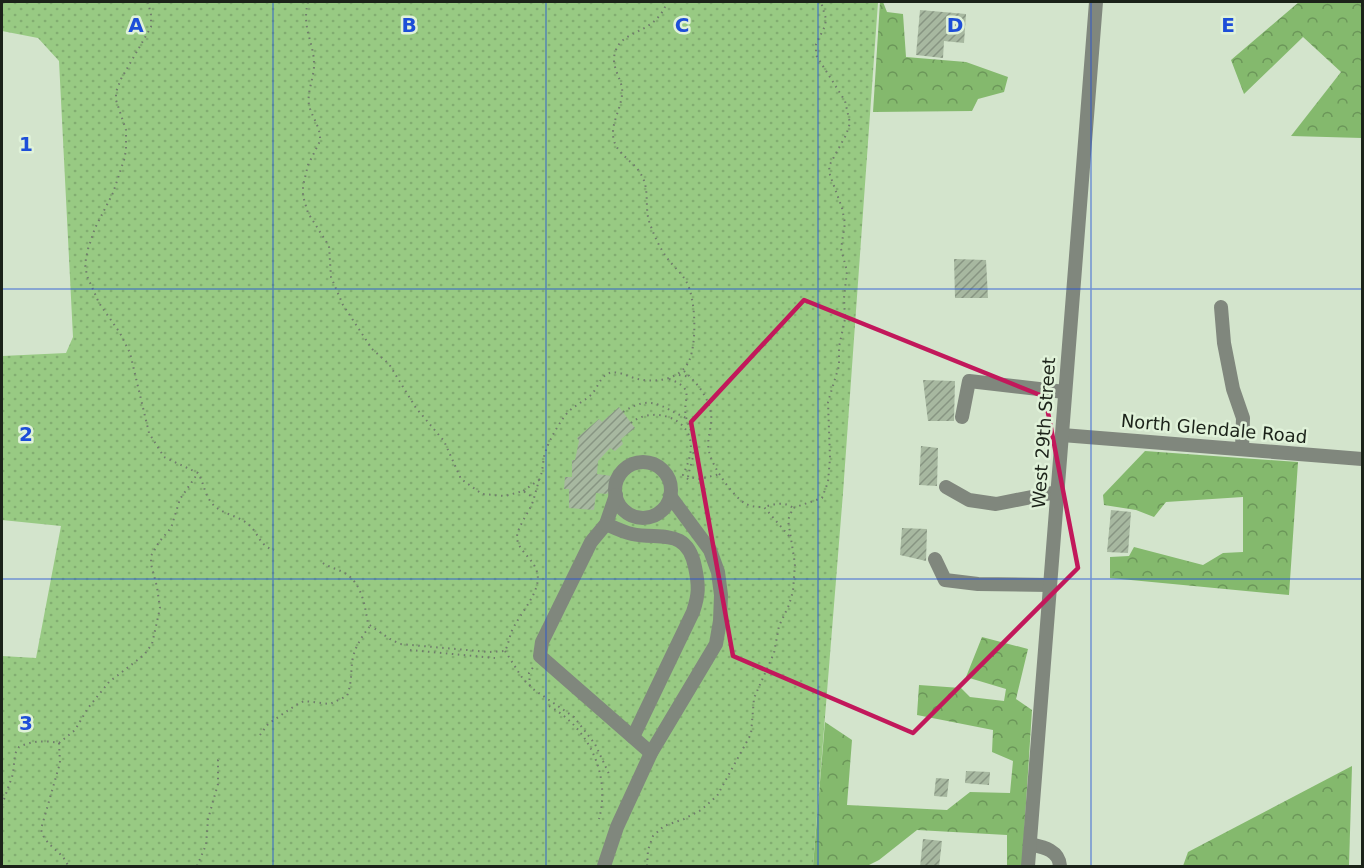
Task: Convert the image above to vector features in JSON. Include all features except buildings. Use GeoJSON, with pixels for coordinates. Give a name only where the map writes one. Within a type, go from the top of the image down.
{"type":"FeatureCollection","features":[{"type":"Feature","properties":{"kind":"street","name":"West 29th Street"},"geometry":{"type":"LineString","coordinates":[[1028,867],[1096,2]]}},
{"type":"Feature","properties":{"kind":"street"},"geometry":{"type":"LineString","coordinates":[[1221,307],[1224,343],[1233,389],[1243,418],[1242,449]]}},
{"type":"Feature","properties":{"kind":"street"},"geometry":{"type":"LineString","coordinates":[[962,417],[969,381],[1065,392]]}},
{"type":"Feature","properties":{"kind":"street","name":"North Glendale Road"},"geometry":{"type":"LineString","coordinates":[[1062,435],[1362,459]]}},
{"type":"Feature","properties":{"kind":"street"},"geometry":{"type":"LineString","coordinates":[[639,462],[648,463],[664,471],[671,487],[670,496],[665,508],[660,512],[652,517],[642,518],[633,516],[619,504],[616,486],[624,470],[639,462]]}},
{"type":"Feature","properties":{"kind":"street"},"geometry":{"type":"LineString","coordinates":[[946,487],[969,500],[996,504],[1057,492]]}},
{"type":"Feature","properties":{"kind":"street"},"geometry":{"type":"LineString","coordinates":[[616,495],[606,524],[591,542],[542,642],[540,656],[651,753]]}},
{"type":"Feature","properties":{"kind":"street"},"geometry":{"type":"LineString","coordinates":[[604,867],[617,827],[651,753],[716,644],[721,595],[718,572],[710,550],[670,496]]}},
{"type":"Feature","properties":{"kind":"street"},"geometry":{"type":"LineString","coordinates":[[660,512],[661,535]]}},
{"type":"Feature","properties":{"kind":"street"},"geometry":{"type":"LineString","coordinates":[[606,524],[633,535],[661,535],[679,540],[688,549],[694,562],[699,595],[633,737]]}},
{"type":"Feature","properties":{"kind":"street"},"geometry":{"type":"LineString","coordinates":[[935,559],[945,580],[978,584],[1050,585]]}},
{"type":"Feature","properties":{"kind":"street"},"geometry":{"type":"LineString","coordinates":[[1030,844],[1050,850],[1057,856],[1060,867]]}},
{"type":"Feature","properties":{"kind":"path"},"geometry":{"type":"LineString","coordinates":[[148,2],[151,27],[116,92],[116,100],[126,130],[126,150],[112,193],[91,238],[85,264],[87,276],[99,303],[120,333],[130,353],[149,433],[164,457],[198,473],[209,500],[215,507],[250,525],[261,543],[266,548],[274,550]]}},
{"type":"Feature","properties":{"kind":"path"},"geometry":{"type":"LineString","coordinates":[[308,2],[306,27],[314,65],[308,99],[321,141],[305,174],[303,196],[308,213],[317,229],[327,240],[330,271],[336,292],[372,349],[389,364],[416,408],[444,441],[461,479],[482,494],[505,496],[523,491],[539,480]]}},
{"type":"Feature","properties":{"kind":"path"},"geometry":{"type":"LineString","coordinates":[[667,2],[654,23],[623,38],[618,45],[614,60],[621,90],[613,133],[619,152],[642,175],[647,192],[648,220],[663,253],[687,282],[692,292],[694,340],[686,365],[677,375]]}},
{"type":"Feature","properties":{"kind":"path"},"geometry":{"type":"LineString","coordinates":[[647,867],[648,850],[653,836],[664,826],[701,810],[717,795],[752,734],[753,698],[774,652],[779,626],[793,591],[795,564],[788,520],[793,508],[822,498],[828,482],[830,436],[828,402],[838,375],[839,347],[845,319],[844,298],[847,271],[841,249],[845,223],[829,166],[850,123],[845,101],[816,56],[818,38],[825,26],[824,10],[820,2]]}},
{"type":"Feature","properties":{"kind":"path"},"geometry":{"type":"LineString","coordinates":[[686,365],[691,377]]}},
{"type":"Feature","properties":{"kind":"path"},"geometry":{"type":"LineString","coordinates":[[683,370],[702,391],[711,414],[709,451],[720,474],[747,505],[764,507],[783,503],[793,508]]}},
{"type":"Feature","properties":{"kind":"path"},"geometry":{"type":"LineString","coordinates":[[505,651],[511,633],[537,581],[535,567],[519,546],[517,533],[529,514],[544,467],[545,452],[562,418],[594,391],[606,374],[615,372],[653,381],[677,375],[691,377]]}},
{"type":"Feature","properties":{"kind":"path"},"geometry":{"type":"LineString","coordinates":[[666,378],[681,384],[686,390],[687,419],[694,448],[688,477],[700,479],[720,474]]}},
{"type":"Feature","properties":{"kind":"path"},"geometry":{"type":"LineString","coordinates":[[623,412],[643,402],[655,403],[687,419]]}},
{"type":"Feature","properties":{"kind":"path"},"geometry":{"type":"LineString","coordinates":[[632,423],[638,417],[648,414],[674,419],[681,425],[690,439],[688,464],[683,475],[689,480]]}},
{"type":"Feature","properties":{"kind":"path"},"geometry":{"type":"LineString","coordinates":[[59,743],[75,730],[88,708],[109,682],[144,655],[152,644],[160,608],[151,556],[171,528],[180,499],[198,473]]}},
{"type":"Feature","properties":{"kind":"path"},"geometry":{"type":"LineString","coordinates":[[523,491],[534,498]]}},
{"type":"Feature","properties":{"kind":"path"},"geometry":{"type":"LineString","coordinates":[[764,507],[791,538]]}},
{"type":"Feature","properties":{"kind":"path"},"geometry":{"type":"LineString","coordinates":[[323,563],[348,574],[362,595],[370,626],[400,644],[489,652],[505,651]]}},
{"type":"Feature","properties":{"kind":"path"},"geometry":{"type":"LineString","coordinates":[[260,735],[268,724],[304,701],[330,704],[347,696],[352,682],[354,655],[359,640],[370,626]]}},
{"type":"Feature","properties":{"kind":"path"},"geometry":{"type":"LineString","coordinates":[[410,650],[495,658]]}},
{"type":"Feature","properties":{"kind":"path"},"geometry":{"type":"LineString","coordinates":[[505,651],[530,686],[574,717],[595,744],[609,774]]}},
{"type":"Feature","properties":{"kind":"path"},"geometry":{"type":"LineString","coordinates":[[523,679],[544,659]]}},
{"type":"Feature","properties":{"kind":"path"},"geometry":{"type":"LineString","coordinates":[[530,673],[530,686]]}},
{"type":"Feature","properties":{"kind":"path"},"geometry":{"type":"LineString","coordinates":[[549,706],[557,710],[575,727],[593,754],[602,780],[603,801],[599,819]]}},
{"type":"Feature","properties":{"kind":"path"},"geometry":{"type":"LineString","coordinates":[[2,805],[13,774],[18,747],[37,742],[59,743]]}},
{"type":"Feature","properties":{"kind":"path"},"geometry":{"type":"LineString","coordinates":[[59,743],[60,763],[41,829],[42,836],[62,857],[68,867]]}},
{"type":"Feature","properties":{"kind":"path"},"geometry":{"type":"LineString","coordinates":[[197,867],[206,845],[208,819],[218,784],[218,760],[221,758]]}},
{"type":"Feature","properties":{"kind":"highlighted area"},"geometry":{"type":"Polygon","coordinates":[[[804,300],[1045,397],[1078,568],[913,733],[733,656],[691,422],[804,300]]]}},
{"type":"Feature","properties":{"kind":"green space"},"geometry":{"type":"Polygon","coordinates":[[[2,2],[878,2],[843,493],[813,866],[2,866],[2,656],[36,658],[61,526],[2,520],[2,356],[66,353],[73,337],[59,61],[38,38],[2,31],[2,2]]]}},
{"type":"Feature","properties":{"kind":"green space"},"geometry":{"type":"Polygon","coordinates":[[[880,2],[883,2],[887,12],[903,14],[906,57],[966,62],[1008,77],[1004,92],[978,99],[972,111],[873,112],[880,2]]]}},
{"type":"Feature","properties":{"kind":"green space"},"geometry":{"type":"Polygon","coordinates":[[[1299,2],[1362,2],[1362,138],[1291,136],[1341,72],[1303,37],[1244,94],[1231,60],[1299,2]]]}},
{"type":"Feature","properties":{"kind":"green space"},"geometry":{"type":"Polygon","coordinates":[[[1145,451],[1298,462],[1289,595],[1110,578],[1110,557],[1129,556],[1134,547],[1203,565],[1223,553],[1243,552],[1243,497],[1166,502],[1154,517],[1136,510],[1104,505],[1103,495],[1145,451]]]}},
{"type":"Feature","properties":{"kind":"green space"},"geometry":{"type":"Polygon","coordinates":[[[982,637],[1028,649],[1016,699],[1032,710],[1022,866],[1007,866],[1007,835],[917,830],[879,860],[867,866],[813,866],[825,722],[852,740],[847,805],[947,810],[970,792],[1010,793],[1013,761],[992,752],[993,730],[917,715],[919,685],[961,688],[970,697],[1004,701],[1006,689],[966,677],[982,637]]]}},
{"type":"Feature","properties":{"kind":"green space"},"geometry":{"type":"Polygon","coordinates":[[[1352,766],[1349,866],[1183,866],[1188,852],[1352,766]]]}}]}
